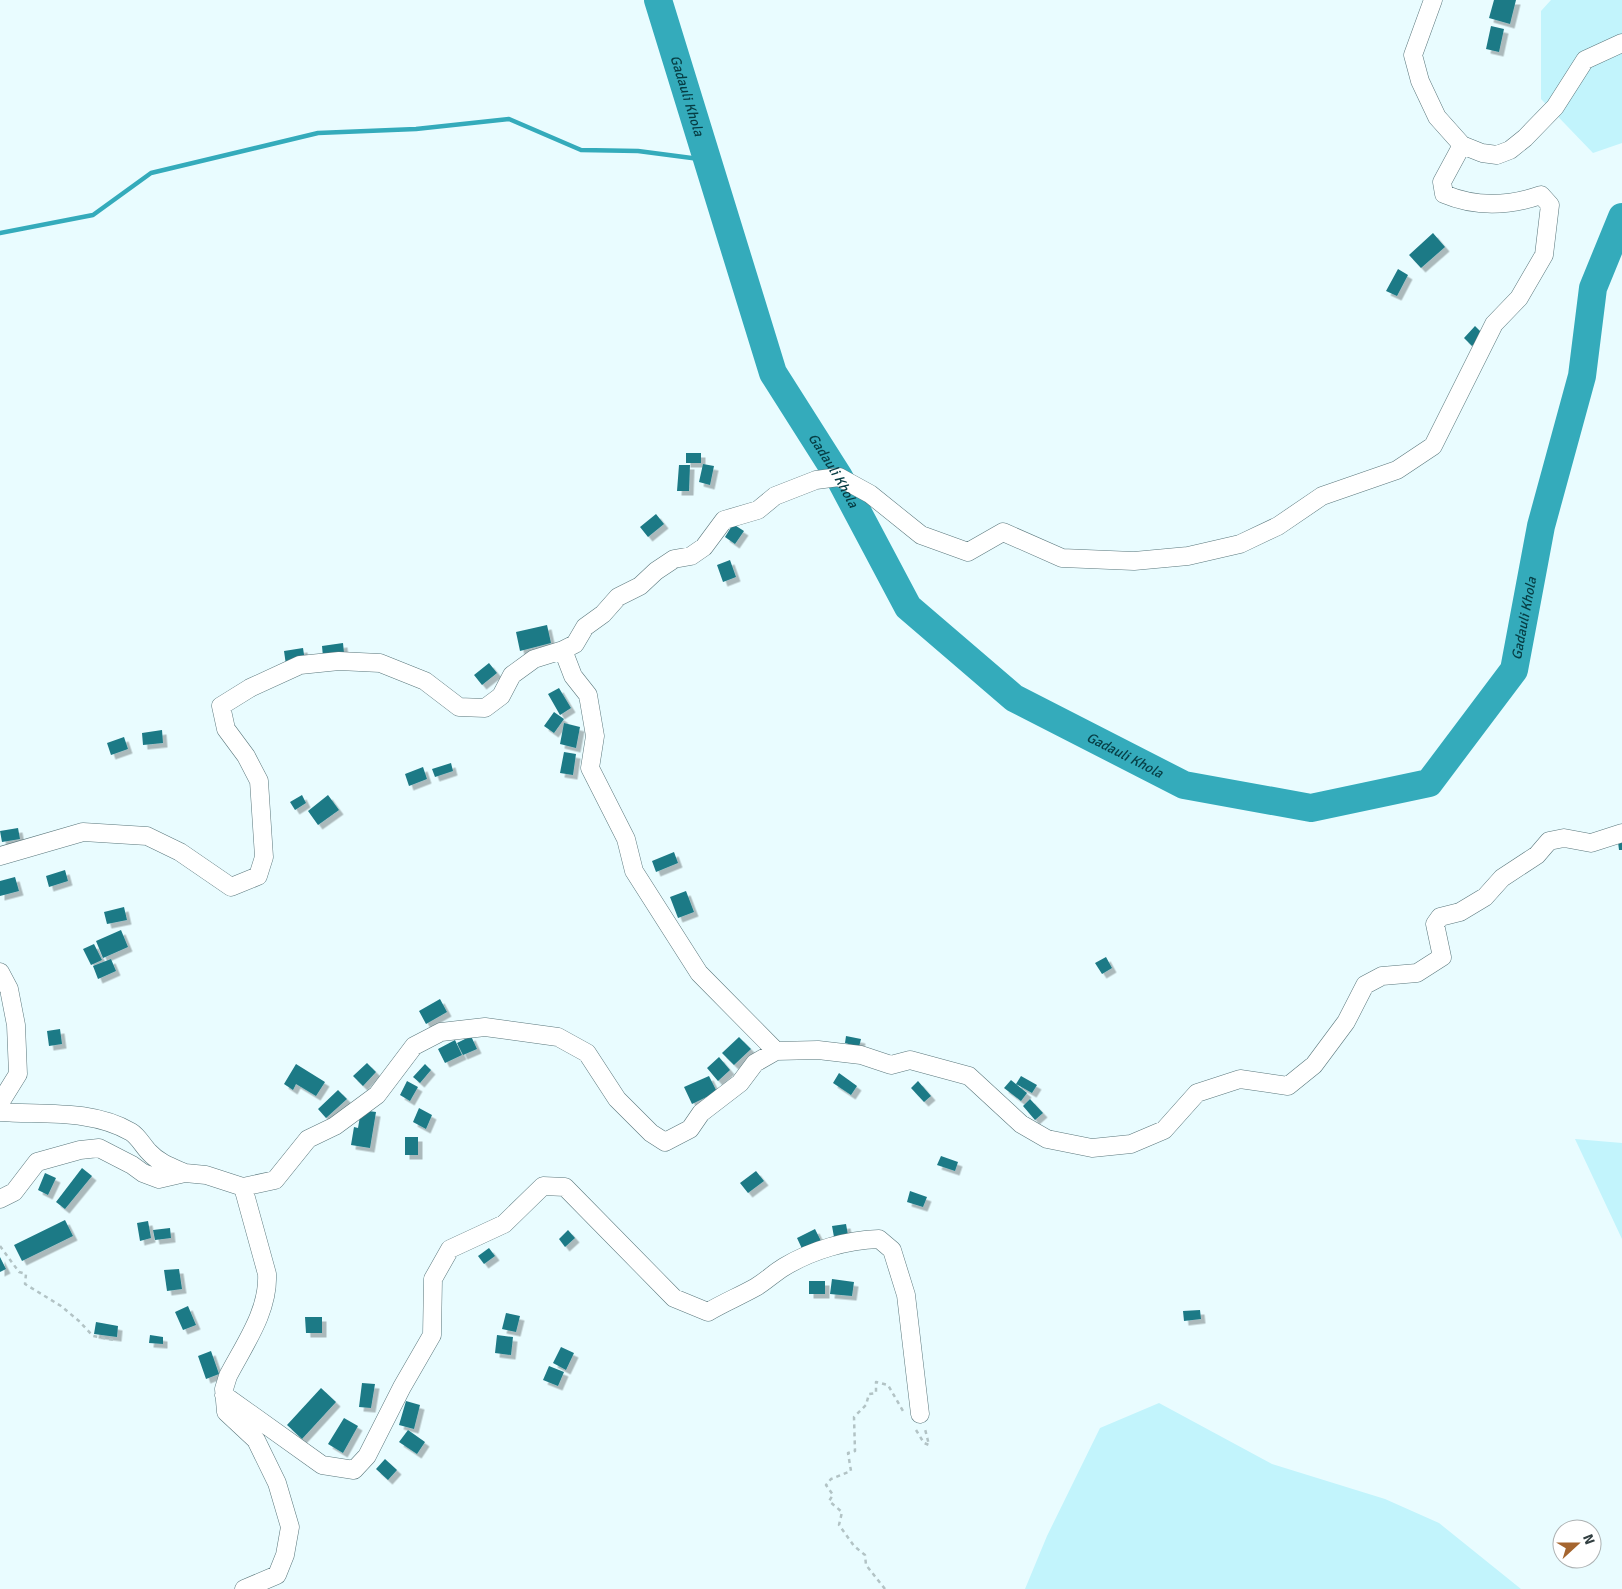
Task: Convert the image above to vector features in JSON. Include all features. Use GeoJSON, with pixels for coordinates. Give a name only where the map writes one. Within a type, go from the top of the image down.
{"type":"FeatureCollection","features":[{"type":"Feature","properties":{"kind":"street"},"geometry":{"type":"LineString","coordinates":[[1432,0],[1413,55],[1420,81],[1437,117],[1462,145],[1482,153],[1497,156],[1510,150],[1555,107],[1585,60],[1622,42]]}},
{"type":"Feature","properties":{"kind":"street"},"geometry":{"type":"LineString","coordinates":[[0,856],[83,832],[147,836],[180,852],[232,888],[258,876],[264,856],[263,812],[259,781],[246,756],[226,730],[221,706],[250,688],[300,665],[339,660],[380,663],[425,681],[459,706],[484,708],[501,696],[512,675],[534,659],[563,650],[575,644],[585,627],[603,614],[618,597],[640,586],[656,571],[674,559],[691,556],[704,547],[724,520],[758,510],[775,496],[816,480],[839,477],[870,494],[921,535],[968,552],[1003,532],[1062,558],[1134,561],[1188,556],[1240,544],[1278,526],[1322,496],[1397,470],[1433,446],[1494,324],[1519,298],[1544,255],[1550,205],[1541,195],[1520,202],[1500,205],[1457,199],[1444,194],[1442,182],[1462,145]]}},
{"type":"Feature","properties":{"kind":"street"},"geometry":{"type":"LineString","coordinates":[[563,650],[573,676],[588,695],[595,736],[590,768],[626,839],[634,870],[699,974],[776,1051]]}},
{"type":"Feature","properties":{"kind":"street"},"geometry":{"type":"LineString","coordinates":[[0,1112],[70,1115],[105,1121],[133,1132],[149,1153],[163,1164],[184,1173],[206,1176],[243,1187],[275,1180],[308,1139],[335,1126],[377,1094],[414,1046],[441,1032],[485,1027],[558,1037],[587,1053],[617,1099],[651,1133],[665,1142],[690,1129],[701,1113],[740,1083],[755,1064],[776,1051],[818,1050],[861,1055],[891,1065],[910,1060],[970,1076],[1021,1124],[1047,1139],[1092,1148],[1131,1144],[1164,1130],[1196,1093],[1240,1078],[1288,1086],[1314,1065],[1346,1022],[1365,985],[1382,976],[1417,973],[1442,957],[1435,924],[1440,917],[1460,912],[1485,897],[1502,878],[1537,855],[1549,841],[1564,838],[1591,843],[1622,832]]}},
{"type":"Feature","properties":{"kind":"street"},"geometry":{"type":"LineString","coordinates":[[0,972],[9,989],[16,1025],[18,1074],[0,1103]]}},
{"type":"Feature","properties":{"kind":"street"},"geometry":{"type":"LineString","coordinates":[[0,1199],[14,1192],[37,1162],[80,1150],[99,1148],[132,1165],[143,1173],[159,1179],[184,1173]]}},
{"type":"Feature","properties":{"kind":"street"},"geometry":{"type":"LineString","coordinates":[[224,1395],[322,1465],[354,1470],[367,1456],[402,1386],[432,1335],[433,1279],[450,1249],[504,1224],[543,1186],[565,1187],[674,1298],[708,1312],[756,1287],[784,1266],[799,1259],[822,1250],[859,1240],[879,1239],[892,1250],[906,1296],[914,1420]]}},
{"type":"Feature","properties":{"kind":"street"},"geometry":{"type":"LineString","coordinates":[[243,1187],[267,1274],[268,1286],[264,1305],[228,1376],[224,1395],[226,1412],[256,1440],[276,1483],[290,1527],[285,1555],[277,1574],[244,1589]]}},
{"type":"Feature","properties":{"kind":"path"},"geometry":{"type":"LineString","coordinates":[[0,1246],[19,1272],[26,1274],[25,1284],[61,1306],[79,1320],[92,1336],[114,1340]]}},
{"type":"Feature","properties":{"kind":"path"},"geometry":{"type":"LineString","coordinates":[[885,1589],[866,1564],[865,1555],[854,1546],[839,1525],[842,1512],[829,1500],[833,1495],[826,1485],[831,1479],[851,1472],[848,1454],[854,1451],[854,1417],[866,1405],[869,1394],[876,1393],[876,1382],[888,1385],[914,1420],[929,1445],[924,1443],[914,1420]]}},
{"type":"Feature","properties":{"kind":"shaded area"},"geometry":{"type":"Polygon","coordinates":[[[1551,0],[1622,0],[1622,143],[1593,153],[1541,99],[1541,11],[1551,0]]]}},
{"type":"Feature","properties":{"kind":"shaded area"},"geometry":{"type":"Polygon","coordinates":[[[1575,1139],[1622,1143],[1622,1239],[1575,1139]]]}},
{"type":"Feature","properties":{"kind":"shaded area"},"geometry":{"type":"Polygon","coordinates":[[[1159,1403],[1272,1464],[1385,1499],[1439,1523],[1521,1589],[1025,1589],[1047,1536],[1100,1428],[1159,1403]]]}},
{"type":"Feature","properties":{"kind":"building"},"geometry":{"type":"Polygon","coordinates":[[[1494,0],[1516,0],[1510,24],[1489,18],[1494,0]]]}},
{"type":"Feature","properties":{"kind":"building"},"geometry":{"type":"Polygon","coordinates":[[[1491,26],[1504,29],[1499,52],[1486,49],[1491,26]]]}},
{"type":"Feature","properties":{"kind":"building"},"geometry":{"type":"Polygon","coordinates":[[[1433,233],[1445,247],[1421,268],[1409,255],[1433,233]]]}},
{"type":"Feature","properties":{"kind":"building"},"geometry":{"type":"Polygon","coordinates":[[[1398,269],[1408,275],[1397,296],[1386,291],[1398,269]]]}},
{"type":"Feature","properties":{"kind":"building"},"geometry":{"type":"Polygon","coordinates":[[[1475,326],[1483,334],[1472,346],[1464,338],[1475,326]]]}},
{"type":"Feature","properties":{"kind":"building"},"geometry":{"type":"Polygon","coordinates":[[[686,453],[701,453],[701,463],[686,463],[686,453]]]}},
{"type":"Feature","properties":{"kind":"building"},"geometry":{"type":"Polygon","coordinates":[[[703,464],[714,466],[710,485],[699,482],[703,464]]]}},
{"type":"Feature","properties":{"kind":"building"},"geometry":{"type":"Polygon","coordinates":[[[679,465],[690,465],[689,491],[677,491],[679,465]]]}},
{"type":"Feature","properties":{"kind":"building"},"geometry":{"type":"Polygon","coordinates":[[[656,514],[664,524],[648,537],[640,527],[656,514]]]}},
{"type":"Feature","properties":{"kind":"building"},"geometry":{"type":"Polygon","coordinates":[[[733,524],[744,531],[735,544],[725,537],[733,524]]]}},
{"type":"Feature","properties":{"kind":"building"},"geometry":{"type":"Polygon","coordinates":[[[730,560],[736,577],[723,582],[717,565],[730,560]]]}},
{"type":"Feature","properties":{"kind":"building"},"geometry":{"type":"Polygon","coordinates":[[[547,625],[551,643],[520,651],[516,632],[547,625]]]}},
{"type":"Feature","properties":{"kind":"building"},"geometry":{"type":"Polygon","coordinates":[[[343,643],[344,653],[323,657],[322,646],[343,643]]]}},
{"type":"Feature","properties":{"kind":"building"},"geometry":{"type":"Polygon","coordinates":[[[303,648],[305,661],[286,665],[284,651],[303,648]]]}},
{"type":"Feature","properties":{"kind":"building"},"geometry":{"type":"Polygon","coordinates":[[[489,663],[497,673],[482,685],[474,675],[489,663]]]}},
{"type":"Feature","properties":{"kind":"building"},"geometry":{"type":"Polygon","coordinates":[[[559,688],[571,708],[560,715],[548,694],[559,688]]]}},
{"type":"Feature","properties":{"kind":"building"},"geometry":{"type":"Polygon","coordinates":[[[554,712],[564,719],[554,733],[544,726],[554,712]]]}},
{"type":"Feature","properties":{"kind":"building"},"geometry":{"type":"Polygon","coordinates":[[[564,723],[580,727],[576,748],[560,744],[564,723]]]}},
{"type":"Feature","properties":{"kind":"building"},"geometry":{"type":"Polygon","coordinates":[[[162,730],[163,743],[143,745],[142,733],[162,730]]]}},
{"type":"Feature","properties":{"kind":"building"},"geometry":{"type":"Polygon","coordinates":[[[124,737],[128,749],[111,755],[107,743],[124,737]]]}},
{"type":"Feature","properties":{"kind":"building"},"geometry":{"type":"Polygon","coordinates":[[[564,752],[576,754],[573,775],[560,773],[564,752]]]}},
{"type":"Feature","properties":{"kind":"building"},"geometry":{"type":"Polygon","coordinates":[[[451,763],[453,771],[435,777],[432,769],[451,763]]]}},
{"type":"Feature","properties":{"kind":"building"},"geometry":{"type":"Polygon","coordinates":[[[423,767],[427,779],[409,786],[405,774],[423,767]]]}},
{"type":"Feature","properties":{"kind":"building"},"geometry":{"type":"Polygon","coordinates":[[[302,795],[306,803],[295,810],[290,802],[302,795]]]}},
{"type":"Feature","properties":{"kind":"building"},"geometry":{"type":"Polygon","coordinates":[[[328,795],[339,810],[318,825],[308,811],[328,795]]]}},
{"type":"Feature","properties":{"kind":"building"},"geometry":{"type":"Polygon","coordinates":[[[18,828],[20,839],[2,842],[0,831],[18,828]]]}},
{"type":"Feature","properties":{"kind":"building"},"geometry":{"type":"Polygon","coordinates":[[[1622,841],[1622,850],[1619,850],[1618,842],[1622,841]]]}},
{"type":"Feature","properties":{"kind":"building"},"geometry":{"type":"Polygon","coordinates":[[[674,852],[678,863],[656,872],[652,861],[674,852]]]}},
{"type":"Feature","properties":{"kind":"building"},"geometry":{"type":"Polygon","coordinates":[[[65,870],[68,881],[49,887],[46,876],[65,870]]]}},
{"type":"Feature","properties":{"kind":"building"},"geometry":{"type":"Polygon","coordinates":[[[15,877],[19,891],[0,896],[0,881],[15,877]]]}},
{"type":"Feature","properties":{"kind":"building"},"geometry":{"type":"Polygon","coordinates":[[[686,891],[694,912],[678,918],[670,897],[686,891]]]}},
{"type":"Feature","properties":{"kind":"building"},"geometry":{"type":"Polygon","coordinates":[[[124,907],[127,920],[107,924],[104,912],[124,907]]]}},
{"type":"Feature","properties":{"kind":"building"},"geometry":{"type":"Polygon","coordinates":[[[121,930],[128,947],[103,958],[96,941],[121,930]]]}},
{"type":"Feature","properties":{"kind":"building"},"geometry":{"type":"Polygon","coordinates":[[[94,944],[102,960],[91,965],[83,949],[94,944]]]}},
{"type":"Feature","properties":{"kind":"building"},"geometry":{"type":"Polygon","coordinates":[[[1106,957],[1112,968],[1102,974],[1095,963],[1106,957]]]}},
{"type":"Feature","properties":{"kind":"building"},"geometry":{"type":"Polygon","coordinates":[[[111,959],[116,971],[98,979],[93,966],[111,959]]]}},
{"type":"Feature","properties":{"kind":"building"},"geometry":{"type":"Polygon","coordinates":[[[440,999],[447,1012],[426,1024],[419,1011],[440,999]]]}},
{"type":"Feature","properties":{"kind":"building"},"geometry":{"type":"Polygon","coordinates":[[[60,1029],[62,1044],[49,1046],[47,1031],[60,1029]]]}},
{"type":"Feature","properties":{"kind":"building"},"geometry":{"type":"Polygon","coordinates":[[[471,1036],[477,1049],[463,1055],[457,1043],[471,1036]]]}},
{"type":"Feature","properties":{"kind":"building"},"geometry":{"type":"Polygon","coordinates":[[[846,1036],[861,1039],[859,1047],[845,1043],[846,1036]]]}},
{"type":"Feature","properties":{"kind":"building"},"geometry":{"type":"Polygon","coordinates":[[[739,1037],[751,1049],[734,1065],[722,1053],[739,1037]]]}},
{"type":"Feature","properties":{"kind":"building"},"geometry":{"type":"Polygon","coordinates":[[[455,1040],[462,1055],[445,1063],[438,1049],[455,1040]]]}},
{"type":"Feature","properties":{"kind":"building"},"geometry":{"type":"Polygon","coordinates":[[[719,1057],[730,1070],[718,1081],[707,1068],[719,1057]]]}},
{"type":"Feature","properties":{"kind":"building"},"geometry":{"type":"Polygon","coordinates":[[[367,1063],[376,1072],[363,1086],[353,1076],[367,1063]]]}},
{"type":"Feature","properties":{"kind":"building"},"geometry":{"type":"Polygon","coordinates":[[[296,1064],[325,1082],[316,1096],[296,1084],[293,1090],[284,1084],[296,1064]]]}},
{"type":"Feature","properties":{"kind":"building"},"geometry":{"type":"Polygon","coordinates":[[[425,1064],[431,1070],[420,1083],[413,1077],[425,1064]]]}},
{"type":"Feature","properties":{"kind":"building"},"geometry":{"type":"Polygon","coordinates":[[[839,1073],[857,1086],[851,1095],[833,1083],[839,1073]]]}},
{"type":"Feature","properties":{"kind":"building"},"geometry":{"type":"Polygon","coordinates":[[[709,1076],[717,1092],[692,1104],[684,1087],[709,1076]]]}},
{"type":"Feature","properties":{"kind":"building"},"geometry":{"type":"Polygon","coordinates":[[[1021,1076],[1037,1085],[1032,1093],[1016,1084],[1021,1076]]]}},
{"type":"Feature","properties":{"kind":"building"},"geometry":{"type":"Polygon","coordinates":[[[1011,1080],[1027,1093],[1021,1101],[1004,1088],[1011,1080]]]}},
{"type":"Feature","properties":{"kind":"building"},"geometry":{"type":"Polygon","coordinates":[[[407,1081],[418,1087],[410,1101],[400,1095],[407,1081]]]}},
{"type":"Feature","properties":{"kind":"building"},"geometry":{"type":"Polygon","coordinates":[[[918,1081],[931,1096],[924,1102],[911,1088],[918,1081]]]}},
{"type":"Feature","properties":{"kind":"building"},"geometry":{"type":"Polygon","coordinates":[[[338,1090],[347,1099],[326,1118],[318,1109],[338,1090]]]}},
{"type":"Feature","properties":{"kind":"building"},"geometry":{"type":"Polygon","coordinates":[[[1030,1099],[1043,1113],[1035,1120],[1023,1106],[1030,1099]]]}},
{"type":"Feature","properties":{"kind":"building"},"geometry":{"type":"Polygon","coordinates":[[[419,1108],[432,1115],[426,1129],[413,1122],[419,1108]]]}},
{"type":"Feature","properties":{"kind":"building"},"geometry":{"type":"Polygon","coordinates":[[[361,1110],[376,1112],[370,1148],[351,1145],[354,1127],[358,1128],[361,1110]]]}},
{"type":"Feature","properties":{"kind":"building"},"geometry":{"type":"Polygon","coordinates":[[[405,1137],[418,1137],[418,1155],[405,1155],[405,1137]]]}},
{"type":"Feature","properties":{"kind":"building"},"geometry":{"type":"Polygon","coordinates":[[[941,1156],[958,1162],[955,1171],[937,1165],[941,1156]]]}},
{"type":"Feature","properties":{"kind":"building"},"geometry":{"type":"Polygon","coordinates":[[[82,1168],[92,1176],[65,1209],[56,1202],[82,1168]]]}},
{"type":"Feature","properties":{"kind":"building"},"geometry":{"type":"Polygon","coordinates":[[[756,1171],[764,1181],[748,1193],[740,1183],[756,1171]]]}},
{"type":"Feature","properties":{"kind":"building"},"geometry":{"type":"Polygon","coordinates":[[[45,1173],[56,1178],[48,1195],[38,1190],[45,1173]]]}},
{"type":"Feature","properties":{"kind":"building"},"geometry":{"type":"Polygon","coordinates":[[[910,1191],[927,1197],[923,1207],[907,1202],[910,1191]]]}},
{"type":"Feature","properties":{"kind":"building"},"geometry":{"type":"Polygon","coordinates":[[[65,1220],[73,1236],[22,1261],[14,1245],[65,1220]]]}},
{"type":"Feature","properties":{"kind":"building"},"geometry":{"type":"Polygon","coordinates":[[[148,1221],[151,1238],[140,1241],[137,1223],[148,1221]]]}},
{"type":"Feature","properties":{"kind":"building"},"geometry":{"type":"Polygon","coordinates":[[[846,1224],[848,1235],[834,1237],[832,1226],[846,1224]]]}},
{"type":"Feature","properties":{"kind":"building"},"geometry":{"type":"Polygon","coordinates":[[[170,1228],[171,1238],[155,1240],[153,1230],[170,1228]]]}},
{"type":"Feature","properties":{"kind":"building"},"geometry":{"type":"Polygon","coordinates":[[[815,1229],[822,1243],[804,1253],[797,1238],[815,1229]]]}},
{"type":"Feature","properties":{"kind":"building"},"geometry":{"type":"Polygon","coordinates":[[[568,1230],[575,1238],[565,1247],[559,1239],[568,1230]]]}},
{"type":"Feature","properties":{"kind":"building"},"geometry":{"type":"Polygon","coordinates":[[[489,1248],[495,1256],[484,1264],[478,1256],[489,1248]]]}},
{"type":"Feature","properties":{"kind":"building"},"geometry":{"type":"Polygon","coordinates":[[[0,1257],[6,1269],[0,1272],[0,1257]]]}},
{"type":"Feature","properties":{"kind":"building"},"geometry":{"type":"Polygon","coordinates":[[[179,1269],[182,1289],[167,1291],[164,1270],[179,1269]]]}},
{"type":"Feature","properties":{"kind":"building"},"geometry":{"type":"Polygon","coordinates":[[[832,1279],[854,1282],[852,1296],[830,1294],[832,1279]]]}},
{"type":"Feature","properties":{"kind":"building"},"geometry":{"type":"Polygon","coordinates":[[[809,1281],[825,1281],[825,1294],[809,1294],[809,1281]]]}},
{"type":"Feature","properties":{"kind":"building"},"geometry":{"type":"Polygon","coordinates":[[[188,1306],[196,1325],[183,1330],[175,1312],[188,1306]]]}},
{"type":"Feature","properties":{"kind":"building"},"geometry":{"type":"Polygon","coordinates":[[[1200,1310],[1201,1319],[1184,1321],[1183,1311],[1200,1310]]]}},
{"type":"Feature","properties":{"kind":"building"},"geometry":{"type":"Polygon","coordinates":[[[506,1313],[520,1316],[516,1332],[502,1329],[506,1313]]]}},
{"type":"Feature","properties":{"kind":"building"},"geometry":{"type":"Polygon","coordinates":[[[305,1317],[322,1317],[322,1333],[306,1333],[305,1317]]]}},
{"type":"Feature","properties":{"kind":"building"},"geometry":{"type":"Polygon","coordinates":[[[96,1322],[118,1326],[117,1337],[94,1334],[96,1322]]]}},
{"type":"Feature","properties":{"kind":"building"},"geometry":{"type":"Polygon","coordinates":[[[150,1335],[163,1337],[163,1344],[149,1343],[150,1335]]]}},
{"type":"Feature","properties":{"kind":"building"},"geometry":{"type":"Polygon","coordinates":[[[497,1335],[513,1337],[511,1355],[495,1353],[497,1335]]]}},
{"type":"Feature","properties":{"kind":"building"},"geometry":{"type":"Polygon","coordinates":[[[561,1347],[574,1353],[566,1370],[553,1363],[561,1347]]]}},
{"type":"Feature","properties":{"kind":"building"},"geometry":{"type":"Polygon","coordinates":[[[211,1351],[219,1374],[206,1379],[198,1356],[211,1351]]]}},
{"type":"Feature","properties":{"kind":"building"},"geometry":{"type":"Polygon","coordinates":[[[549,1366],[564,1372],[558,1386],[543,1380],[549,1366]]]}},
{"type":"Feature","properties":{"kind":"building"},"geometry":{"type":"Polygon","coordinates":[[[362,1383],[375,1384],[371,1408],[359,1407],[362,1383]]]}},
{"type":"Feature","properties":{"kind":"building"},"geometry":{"type":"Polygon","coordinates":[[[321,1388],[336,1402],[302,1439],[287,1425],[321,1388]]]}},
{"type":"Feature","properties":{"kind":"building"},"geometry":{"type":"Polygon","coordinates":[[[406,1401],[420,1405],[414,1429],[399,1425],[406,1401]]]}},
{"type":"Feature","properties":{"kind":"building"},"geometry":{"type":"Polygon","coordinates":[[[344,1418],[358,1426],[343,1453],[328,1444],[344,1418]]]}},
{"type":"Feature","properties":{"kind":"building"},"geometry":{"type":"Polygon","coordinates":[[[408,1430],[425,1442],[417,1454],[399,1442],[408,1430]]]}},
{"type":"Feature","properties":{"kind":"building"},"geometry":{"type":"Polygon","coordinates":[[[385,1459],[397,1470],[388,1480],[376,1469],[385,1459]]]}},
{"type":"Feature","properties":{"kind":"waterway","name":"Gadauli Khola"},"geometry":{"type":"LineString","coordinates":[[658,0],[773,373],[839,477],[908,607],[1014,698],[1184,785],[1311,808],[1429,783],[1514,670],[1541,526],[1582,376],[1593,288],[1622,217]]}},
{"type":"Feature","properties":{"kind":"waterway"},"geometry":{"type":"LineString","coordinates":[[0,233],[93,215],[151,173],[318,133],[416,129],[509,119],[581,150],[638,151],[707,160]]}}]}
